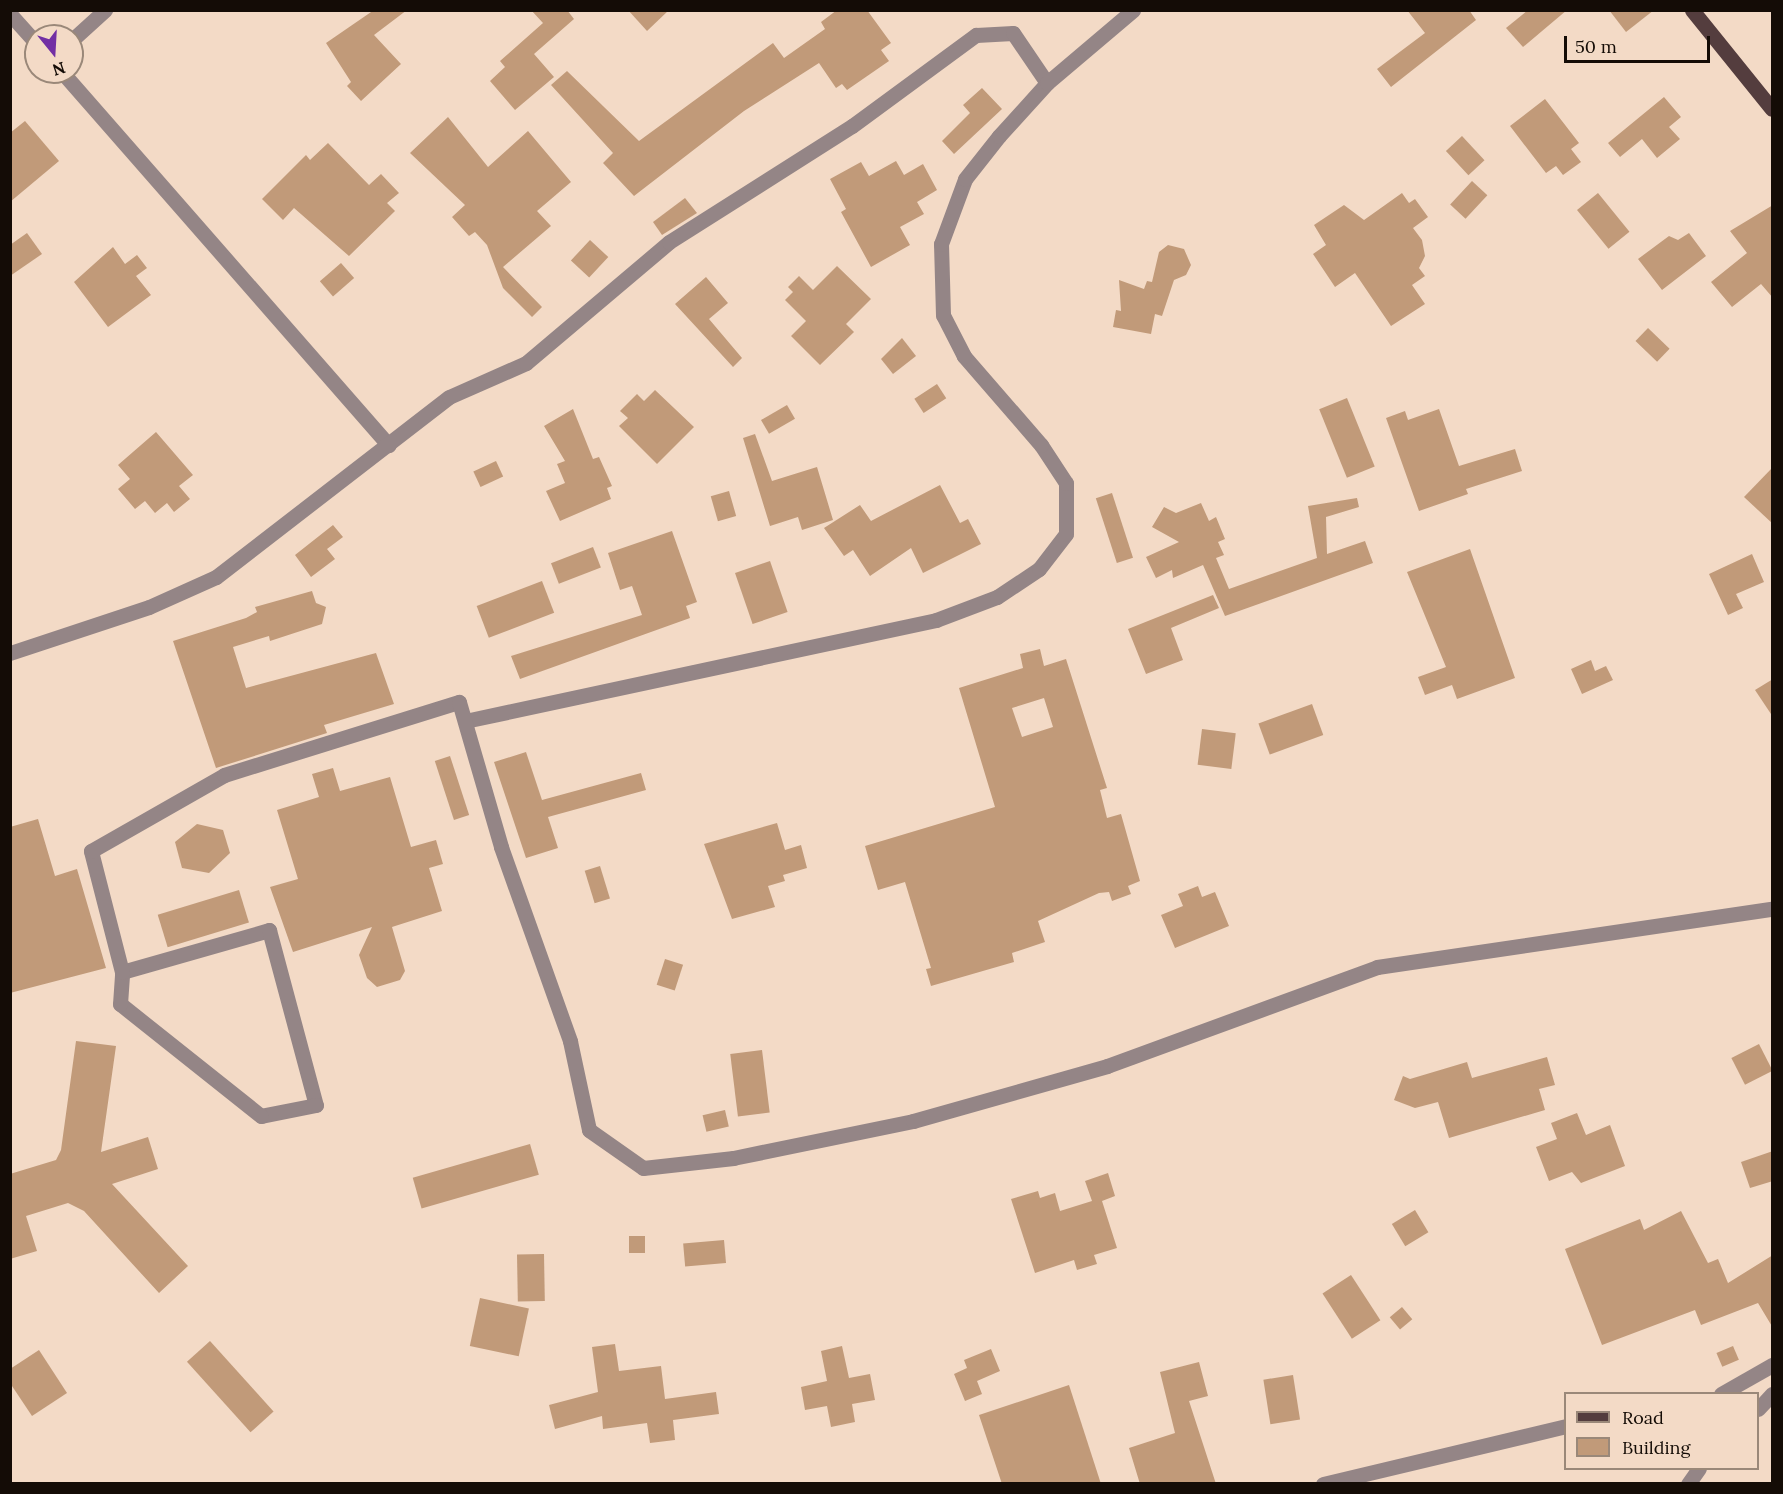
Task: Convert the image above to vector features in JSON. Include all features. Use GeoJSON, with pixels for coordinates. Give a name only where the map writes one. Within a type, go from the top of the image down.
{"type":"FeatureCollection","features":[{"type":"Feature","properties":{"kind":"main road"},"geometry":{"type":"LineString","coordinates":[[1692,10],[1772,106]]}},
{"type":"Feature","properties":{"kind":"street"},"geometry":{"type":"LineString","coordinates":[[84,29],[105,10]]}},
{"type":"Feature","properties":{"kind":"street"},"geometry":{"type":"LineString","coordinates":[[465,721],[936,620],[997,597],[1039,569],[1066,534],[1066,483],[1041,444],[964,356],[943,315],[941,244],[965,179],[1047,83],[1133,10]]}},
{"type":"Feature","properties":{"kind":"street"},"geometry":{"type":"LineString","coordinates":[[10,14],[24,30]]}},
{"type":"Feature","properties":{"kind":"street"},"geometry":{"type":"LineString","coordinates":[[10,653],[149,607],[216,577],[449,397],[526,363],[669,242],[852,126],[976,35],[1012,33],[1047,83]]}},
{"type":"Feature","properties":{"kind":"street"},"geometry":{"type":"LineString","coordinates":[[73,84],[389,445]]}},
{"type":"Feature","properties":{"kind":"street"},"geometry":{"type":"LineString","coordinates":[[122,972],[269,930],[316,1105],[261,1116],[120,1004],[122,972],[91,851],[224,775],[459,702],[501,847],[570,1041],[589,1130],[643,1168],[734,1158],[913,1121],[1107,1066],[1377,967],[1773,909]]}},
{"type":"Feature","properties":{"kind":"street"},"geometry":{"type":"LineString","coordinates":[[1725,1392],[1773,1365]]}},
{"type":"Feature","properties":{"kind":"street"},"geometry":{"type":"LineString","coordinates":[[1759,1408],[1773,1394]]}},
{"type":"Feature","properties":{"kind":"street"},"geometry":{"type":"LineString","coordinates":[[1323,1484],[1564,1426]]}},
{"type":"Feature","properties":{"kind":"street"},"geometry":{"type":"LineString","coordinates":[[1688,1484],[1698,1470]]}},
{"type":"Feature","properties":{"kind":"building"},"geometry":{"type":"Polygon","coordinates":[[[374,10],[407,10],[374,35],[401,64],[361,101],[347,86],[351,82],[326,43],[374,10]]]}},
{"type":"Feature","properties":{"kind":"building"},"geometry":{"type":"Polygon","coordinates":[[[531,10],[567,10],[574,19],[534,54],[554,77],[515,110],[490,81],[505,67],[500,61],[543,23],[531,10]]]}},
{"type":"Feature","properties":{"kind":"building"},"geometry":{"type":"Polygon","coordinates":[[[628,10],[669,10],[647,31],[628,10]]]}},
{"type":"Feature","properties":{"kind":"building"},"geometry":{"type":"Polygon","coordinates":[[[837,10],[867,10],[891,43],[881,50],[889,61],[847,90],[842,84],[836,88],[819,63],[744,111],[634,196],[603,163],[613,153],[551,85],[567,71],[639,141],[773,43],[784,58],[825,29],[821,22],[837,10]]]}},
{"type":"Feature","properties":{"kind":"building"},"geometry":{"type":"Polygon","coordinates":[[[1407,10],[1469,10],[1476,20],[1391,87],[1377,69],[1425,33],[1407,10]]]}},
{"type":"Feature","properties":{"kind":"building"},"geometry":{"type":"Polygon","coordinates":[[[1528,10],[1567,10],[1523,47],[1506,28],[1528,10]]]}},
{"type":"Feature","properties":{"kind":"building"},"geometry":{"type":"Polygon","coordinates":[[[1609,10],[1654,10],[1626,32],[1609,10]]]}},
{"type":"Feature","properties":{"kind":"building"},"geometry":{"type":"Polygon","coordinates":[[[982,88],[1002,109],[954,154],[942,141],[970,113],[963,105],[982,88]]]}},
{"type":"Feature","properties":{"kind":"building"},"geometry":{"type":"Polygon","coordinates":[[[1664,97],[1681,117],[1669,127],[1680,139],[1657,158],[1642,139],[1620,157],[1608,143],[1664,97]]]}},
{"type":"Feature","properties":{"kind":"building"},"geometry":{"type":"Polygon","coordinates":[[[1545,99],[1579,143],[1571,149],[1581,162],[1563,175],[1556,166],[1546,173],[1510,126],[1545,99]]]}},
{"type":"Feature","properties":{"kind":"building"},"geometry":{"type":"Polygon","coordinates":[[[448,117],[488,167],[528,131],[571,182],[537,211],[551,226],[503,267],[542,307],[532,317],[503,288],[487,245],[475,232],[469,236],[452,217],[465,205],[410,153],[448,117]]]}},
{"type":"Feature","properties":{"kind":"building"},"geometry":{"type":"Polygon","coordinates":[[[25,121],[59,161],[10,202],[10,133],[25,121]]]}},
{"type":"Feature","properties":{"kind":"building"},"geometry":{"type":"Polygon","coordinates":[[[1462,136],[1485,160],[1468,175],[1446,151],[1462,136]]]}},
{"type":"Feature","properties":{"kind":"building"},"geometry":{"type":"Polygon","coordinates":[[[328,143],[369,185],[381,174],[399,193],[387,203],[395,211],[349,256],[294,208],[283,220],[262,199],[306,155],[310,160],[328,143]]]}},
{"type":"Feature","properties":{"kind":"building"},"geometry":{"type":"Polygon","coordinates":[[[896,161],[904,175],[923,164],[937,190],[917,202],[924,214],[900,227],[910,245],[871,267],[841,212],[846,209],[830,179],[861,162],[869,176],[896,161]]]}},
{"type":"Feature","properties":{"kind":"building"},"geometry":{"type":"Polygon","coordinates":[[[1472,181],[1487,195],[1466,219],[1450,204],[1472,181]]]}},
{"type":"Feature","properties":{"kind":"building"},"geometry":{"type":"Polygon","coordinates":[[[1402,193],[1409,203],[1415,199],[1428,217],[1413,228],[1422,240],[1425,256],[1419,268],[1425,276],[1412,285],[1425,304],[1391,326],[1355,273],[1335,287],[1313,254],[1326,245],[1314,225],[1344,205],[1364,220],[1402,193]]]}},
{"type":"Feature","properties":{"kind":"building"},"geometry":{"type":"Polygon","coordinates":[[[1598,193],[1629,232],[1608,249],[1577,210],[1598,193]]]}},
{"type":"Feature","properties":{"kind":"building"},"geometry":{"type":"Polygon","coordinates":[[[685,198],[697,213],[662,235],[653,222],[685,198]]]}},
{"type":"Feature","properties":{"kind":"building"},"geometry":{"type":"Polygon","coordinates":[[[1773,205],[1773,298],[1761,284],[1732,307],[1711,282],[1747,253],[1730,231],[1773,205]]]}},
{"type":"Feature","properties":{"kind":"building"},"geometry":{"type":"Polygon","coordinates":[[[27,233],[42,254],[10,276],[10,245],[27,233]]]}},
{"type":"Feature","properties":{"kind":"building"},"geometry":{"type":"Polygon","coordinates":[[[1689,233],[1706,256],[1662,290],[1638,259],[1669,236],[1678,240],[1689,233]]]}},
{"type":"Feature","properties":{"kind":"building"},"geometry":{"type":"Polygon","coordinates":[[[590,240],[608,257],[589,278],[571,260],[590,240]]]}},
{"type":"Feature","properties":{"kind":"building"},"geometry":{"type":"Polygon","coordinates":[[[1168,245],[1184,249],[1191,265],[1186,275],[1174,280],[1162,316],[1155,314],[1151,334],[1113,327],[1116,310],[1121,311],[1119,280],[1144,289],[1147,281],[1152,282],[1159,252],[1168,245]]]}},
{"type":"Feature","properties":{"kind":"building"},"geometry":{"type":"Polygon","coordinates":[[[113,247],[125,264],[137,255],[147,268],[136,276],[151,295],[108,327],[74,282],[113,247]]]}},
{"type":"Feature","properties":{"kind":"building"},"geometry":{"type":"Polygon","coordinates":[[[341,263],[354,278],[333,296],[320,281],[341,263]]]}},
{"type":"Feature","properties":{"kind":"building"},"geometry":{"type":"Polygon","coordinates":[[[837,266],[871,299],[846,324],[854,332],[820,365],[791,336],[806,321],[785,300],[793,292],[788,287],[799,276],[813,290],[837,266]]]}},
{"type":"Feature","properties":{"kind":"building"},"geometry":{"type":"Polygon","coordinates":[[[706,277],[728,303],[709,319],[742,358],[733,367],[675,304],[706,277]]]}},
{"type":"Feature","properties":{"kind":"building"},"geometry":{"type":"Polygon","coordinates":[[[1648,328],[1670,349],[1657,362],[1635,341],[1648,328]]]}},
{"type":"Feature","properties":{"kind":"building"},"geometry":{"type":"Polygon","coordinates":[[[902,338],[916,356],[893,374],[881,359],[902,338]]]}},
{"type":"Feature","properties":{"kind":"building"},"geometry":{"type":"Polygon","coordinates":[[[937,384],[946,398],[924,413],[914,399],[937,384]]]}},
{"type":"Feature","properties":{"kind":"building"},"geometry":{"type":"Polygon","coordinates":[[[655,390],[694,427],[657,464],[619,426],[628,418],[620,411],[637,394],[644,401],[655,390]]]}},
{"type":"Feature","properties":{"kind":"building"},"geometry":{"type":"Polygon","coordinates":[[[1347,398],[1375,467],[1347,478],[1319,409],[1347,398]]]}},
{"type":"Feature","properties":{"kind":"building"},"geometry":{"type":"Polygon","coordinates":[[[787,405],[795,419],[769,434],[761,420],[787,405]]]}},
{"type":"Feature","properties":{"kind":"building"},"geometry":{"type":"Polygon","coordinates":[[[573,409],[593,459],[599,457],[612,486],[607,488],[611,499],[560,521],[546,491],[565,483],[557,464],[565,461],[544,426],[573,409]]]}},
{"type":"Feature","properties":{"kind":"building"},"geometry":{"type":"Polygon","coordinates":[[[1439,409],[1459,466],[1515,449],[1522,471],[1466,489],[1468,494],[1419,511],[1386,418],[1405,411],[1408,420],[1439,409]]]}},
{"type":"Feature","properties":{"kind":"building"},"geometry":{"type":"Polygon","coordinates":[[[156,432],[193,475],[179,486],[190,499],[174,512],[167,503],[155,513],[145,501],[135,509],[118,489],[130,479],[118,465],[156,432]]]}},
{"type":"Feature","properties":{"kind":"building"},"geometry":{"type":"Polygon","coordinates":[[[755,434],[772,481],[817,467],[833,520],[802,530],[798,517],[770,526],[743,438],[755,434]]]}},
{"type":"Feature","properties":{"kind":"building"},"geometry":{"type":"Polygon","coordinates":[[[496,461],[503,476],[481,487],[473,472],[496,461]]]}},
{"type":"Feature","properties":{"kind":"building"},"geometry":{"type":"Polygon","coordinates":[[[1773,467],[1773,524],[1744,497],[1773,467]]]}},
{"type":"Feature","properties":{"kind":"building"},"geometry":{"type":"Polygon","coordinates":[[[940,485],[960,523],[968,519],[981,544],[923,573],[911,548],[870,576],[853,550],[844,556],[824,528],[860,505],[871,521],[940,485]]]}},
{"type":"Feature","properties":{"kind":"building"},"geometry":{"type":"Polygon","coordinates":[[[729,491],[736,516],[718,521],[711,496],[729,491]]]}},
{"type":"Feature","properties":{"kind":"building"},"geometry":{"type":"Polygon","coordinates":[[[1112,493],[1133,558],[1117,563],[1096,498],[1112,493]]]}},
{"type":"Feature","properties":{"kind":"building"},"geometry":{"type":"Polygon","coordinates":[[[1357,498],[1359,507],[1326,517],[1327,554],[1365,541],[1373,563],[1225,616],[1203,565],[1173,578],[1172,570],[1156,578],[1146,557],[1179,542],[1152,527],[1164,507],[1176,513],[1201,503],[1209,521],[1216,517],[1225,539],[1218,542],[1224,555],[1216,558],[1229,589],[1317,558],[1308,506],[1357,498]]]}},
{"type":"Feature","properties":{"kind":"building"},"geometry":{"type":"Polygon","coordinates":[[[333,525],[343,537],[327,549],[335,559],[311,577],[295,555],[333,525]]]}},
{"type":"Feature","properties":{"kind":"building"},"geometry":{"type":"Polygon","coordinates":[[[672,531],[697,602],[686,606],[690,618],[520,679],[511,656],[642,615],[632,586],[620,590],[608,553],[672,531]]]}},
{"type":"Feature","properties":{"kind":"building"},"geometry":{"type":"Polygon","coordinates":[[[593,547],[601,568],[559,584],[551,563],[593,547]]]}},
{"type":"Feature","properties":{"kind":"building"},"geometry":{"type":"Polygon","coordinates":[[[1470,549],[1515,678],[1457,699],[1452,685],[1425,695],[1418,677],[1446,667],[1407,572],[1470,549]]]}},
{"type":"Feature","properties":{"kind":"building"},"geometry":{"type":"Polygon","coordinates":[[[1752,554],[1764,582],[1736,594],[1743,608],[1728,615],[1709,574],[1752,554]]]}},
{"type":"Feature","properties":{"kind":"building"},"geometry":{"type":"Polygon","coordinates":[[[770,561],[788,612],[753,624],[735,573],[770,561]]]}},
{"type":"Feature","properties":{"kind":"building"},"geometry":{"type":"Polygon","coordinates":[[[542,581],[554,613],[489,638],[477,606],[542,581]]]}},
{"type":"Feature","properties":{"kind":"building"},"geometry":{"type":"Polygon","coordinates":[[[312,591],[316,603],[326,607],[322,624],[270,641],[269,636],[233,647],[246,688],[376,653],[394,704],[324,725],[327,733],[216,768],[173,641],[246,618],[257,612],[255,607],[312,591]]]}},
{"type":"Feature","properties":{"kind":"building"},"geometry":{"type":"Polygon","coordinates":[[[1213,595],[1219,608],[1171,628],[1183,660],[1146,674],[1128,629],[1213,595]]]}},
{"type":"Feature","properties":{"kind":"building"},"geometry":{"type":"Polygon","coordinates":[[[1040,649],[1044,666],[1066,659],[1107,788],[1100,790],[1107,818],[1121,814],[1140,881],[1128,886],[1131,894],[1112,901],[1109,892],[1099,893],[1038,921],[1045,942],[1012,953],[1014,962],[931,986],[926,969],[931,968],[905,882],[878,890],[865,846],[995,807],[959,688],[1023,668],[1020,654],[1040,649]],[[1044,698],[1012,708],[1022,737],[1053,727],[1044,698]]]}},
{"type":"Feature","properties":{"kind":"building"},"geometry":{"type":"Polygon","coordinates":[[[1591,660],[1595,671],[1606,666],[1613,680],[1582,694],[1571,669],[1591,660]]]}},
{"type":"Feature","properties":{"kind":"building"},"geometry":{"type":"Polygon","coordinates":[[[1773,679],[1773,717],[1755,690],[1773,679]]]}},
{"type":"Feature","properties":{"kind":"building"},"geometry":{"type":"Polygon","coordinates":[[[1312,704],[1323,735],[1270,755],[1258,723],[1312,704]]]}},
{"type":"Feature","properties":{"kind":"building"},"geometry":{"type":"Polygon","coordinates":[[[1202,729],[1236,733],[1231,769],[1198,765],[1202,729]]]}},
{"type":"Feature","properties":{"kind":"building"},"geometry":{"type":"Polygon","coordinates":[[[526,752],[542,800],[641,773],[646,790],[548,817],[558,848],[526,858],[494,762],[526,752]]]}},
{"type":"Feature","properties":{"kind":"building"},"geometry":{"type":"Polygon","coordinates":[[[450,756],[469,815],[454,820],[435,761],[450,756]]]}},
{"type":"Feature","properties":{"kind":"building"},"geometry":{"type":"Polygon","coordinates":[[[333,768],[340,791],[390,777],[411,847],[436,840],[443,864],[429,868],[442,911],[392,927],[405,971],[400,980],[377,987],[367,978],[359,955],[372,927],[293,952],[270,887],[298,879],[277,810],[319,797],[312,774],[333,768]]]}},
{"type":"Feature","properties":{"kind":"building"},"geometry":{"type":"Polygon","coordinates":[[[38,819],[55,876],[77,869],[106,968],[10,993],[10,827],[38,819]]]}},
{"type":"Feature","properties":{"kind":"building"},"geometry":{"type":"Polygon","coordinates":[[[777,823],[785,850],[801,845],[807,868],[783,875],[785,881],[768,886],[775,907],[732,919],[704,844],[777,823]]]}},
{"type":"Feature","properties":{"kind":"building"},"geometry":{"type":"Polygon","coordinates":[[[197,824],[223,830],[230,853],[209,873],[182,868],[175,842],[197,824]]]}},
{"type":"Feature","properties":{"kind":"building"},"geometry":{"type":"Polygon","coordinates":[[[600,866],[610,899],[595,903],[585,871],[600,866]]]}},
{"type":"Feature","properties":{"kind":"building"},"geometry":{"type":"Polygon","coordinates":[[[1198,886],[1202,897],[1215,892],[1229,926],[1175,948],[1161,915],[1183,906],[1178,894],[1198,886]]]}},
{"type":"Feature","properties":{"kind":"building"},"geometry":{"type":"Polygon","coordinates":[[[239,890],[249,923],[168,947],[158,915],[239,890]]]}},
{"type":"Feature","properties":{"kind":"building"},"geometry":{"type":"Polygon","coordinates":[[[665,959],[683,965],[675,991],[657,985],[665,959]]]}},
{"type":"Feature","properties":{"kind":"building"},"geometry":{"type":"Polygon","coordinates":[[[76,1041],[116,1046],[101,1152],[148,1137],[158,1169],[112,1184],[188,1266],[159,1293],[84,1211],[68,1203],[26,1216],[37,1251],[10,1259],[10,1174],[56,1160],[61,1150],[76,1041]]]}},
{"type":"Feature","properties":{"kind":"building"},"geometry":{"type":"Polygon","coordinates":[[[1759,1044],[1772,1071],[1745,1085],[1731,1058],[1759,1044]]]}},
{"type":"Feature","properties":{"kind":"building"},"geometry":{"type":"Polygon","coordinates":[[[762,1050],[770,1113],[738,1116],[730,1054],[762,1050]]]}},
{"type":"Feature","properties":{"kind":"building"},"geometry":{"type":"Polygon","coordinates":[[[1547,1057],[1555,1085],[1539,1089],[1545,1110],[1449,1138],[1438,1102],[1415,1108],[1394,1100],[1403,1076],[1410,1079],[1467,1062],[1472,1078],[1547,1057]]]}},
{"type":"Feature","properties":{"kind":"building"},"geometry":{"type":"Polygon","coordinates":[[[725,1110],[729,1127],[706,1132],[703,1115],[725,1110]]]}},
{"type":"Feature","properties":{"kind":"building"},"geometry":{"type":"Polygon","coordinates":[[[1577,1113],[1586,1135],[1610,1125],[1625,1166],[1581,1183],[1572,1172],[1549,1181],[1536,1147],[1557,1139],[1551,1123],[1577,1113]]]}},
{"type":"Feature","properties":{"kind":"building"},"geometry":{"type":"Polygon","coordinates":[[[530,1144],[539,1175],[422,1208],[413,1178],[530,1144]]]}},
{"type":"Feature","properties":{"kind":"building"},"geometry":{"type":"Polygon","coordinates":[[[1773,1151],[1773,1181],[1750,1188],[1741,1162],[1773,1151]]]}},
{"type":"Feature","properties":{"kind":"building"},"geometry":{"type":"Polygon","coordinates":[[[1108,1173],[1115,1196],[1102,1201],[1117,1248],[1094,1255],[1097,1264],[1077,1270],[1074,1260],[1035,1273],[1011,1199],[1038,1191],[1040,1198],[1055,1193],[1060,1211],[1092,1201],[1085,1181],[1108,1173]]]}},
{"type":"Feature","properties":{"kind":"building"},"geometry":{"type":"Polygon","coordinates":[[[1415,1210],[1428,1232],[1405,1246],[1392,1224],[1415,1210]]]}},
{"type":"Feature","properties":{"kind":"building"},"geometry":{"type":"Polygon","coordinates":[[[1681,1211],[1708,1263],[1718,1259],[1728,1283],[1773,1255],[1773,1328],[1758,1303],[1701,1325],[1695,1310],[1602,1345],[1565,1249],[1640,1219],[1644,1230],[1681,1211]]]}},
{"type":"Feature","properties":{"kind":"building"},"geometry":{"type":"Polygon","coordinates":[[[629,1236],[645,1236],[645,1253],[629,1253],[629,1236]]]}},
{"type":"Feature","properties":{"kind":"building"},"geometry":{"type":"Polygon","coordinates":[[[724,1240],[726,1263],[685,1266],[683,1244],[724,1240]]]}},
{"type":"Feature","properties":{"kind":"building"},"geometry":{"type":"Polygon","coordinates":[[[517,1254],[544,1254],[545,1301],[518,1301],[517,1254]]]}},
{"type":"Feature","properties":{"kind":"building"},"geometry":{"type":"Polygon","coordinates":[[[1351,1275],[1380,1320],[1352,1339],[1322,1294],[1351,1275]]]}},
{"type":"Feature","properties":{"kind":"building"},"geometry":{"type":"Polygon","coordinates":[[[480,1298],[529,1308],[519,1356],[470,1346],[480,1298]]]}},
{"type":"Feature","properties":{"kind":"building"},"geometry":{"type":"Polygon","coordinates":[[[1402,1307],[1412,1319],[1400,1330],[1390,1317],[1402,1307]]]}},
{"type":"Feature","properties":{"kind":"building"},"geometry":{"type":"Polygon","coordinates":[[[210,1341],[274,1412],[251,1432],[187,1362],[210,1341]]]}},
{"type":"Feature","properties":{"kind":"building"},"geometry":{"type":"Polygon","coordinates":[[[615,1344],[619,1371],[661,1366],[665,1399],[716,1392],[719,1414],[673,1420],[675,1440],[650,1443],[647,1423],[603,1429],[602,1416],[555,1429],[549,1405],[598,1392],[592,1347],[615,1344]]]}},
{"type":"Feature","properties":{"kind":"building"},"geometry":{"type":"Polygon","coordinates":[[[842,1346],[849,1378],[870,1374],[875,1400],[852,1404],[855,1422],[831,1427],[827,1406],[805,1410],[801,1387],[827,1381],[821,1351],[842,1346]]]}},
{"type":"Feature","properties":{"kind":"building"},"geometry":{"type":"Polygon","coordinates":[[[1733,1346],[1739,1360],[1722,1367],[1716,1353],[1733,1346]]]}},
{"type":"Feature","properties":{"kind":"building"},"geometry":{"type":"Polygon","coordinates":[[[991,1349],[1000,1371],[977,1381],[982,1394],[965,1401],[954,1374],[967,1368],[964,1360],[991,1349]]]}},
{"type":"Feature","properties":{"kind":"building"},"geometry":{"type":"Polygon","coordinates":[[[39,1350],[67,1393],[32,1416],[10,1383],[10,1369],[39,1350]]]}},
{"type":"Feature","properties":{"kind":"building"},"geometry":{"type":"Polygon","coordinates":[[[1199,1362],[1208,1396],[1189,1401],[1216,1484],[1140,1484],[1129,1448],[1175,1433],[1160,1372],[1199,1362]]]}},
{"type":"Feature","properties":{"kind":"building"},"geometry":{"type":"Polygon","coordinates":[[[1293,1375],[1300,1419],[1270,1424],[1263,1380],[1293,1375]]]}},
{"type":"Feature","properties":{"kind":"building"},"geometry":{"type":"Polygon","coordinates":[[[1069,1385],[1101,1484],[1002,1484],[979,1415],[1069,1385]]]}}]}
